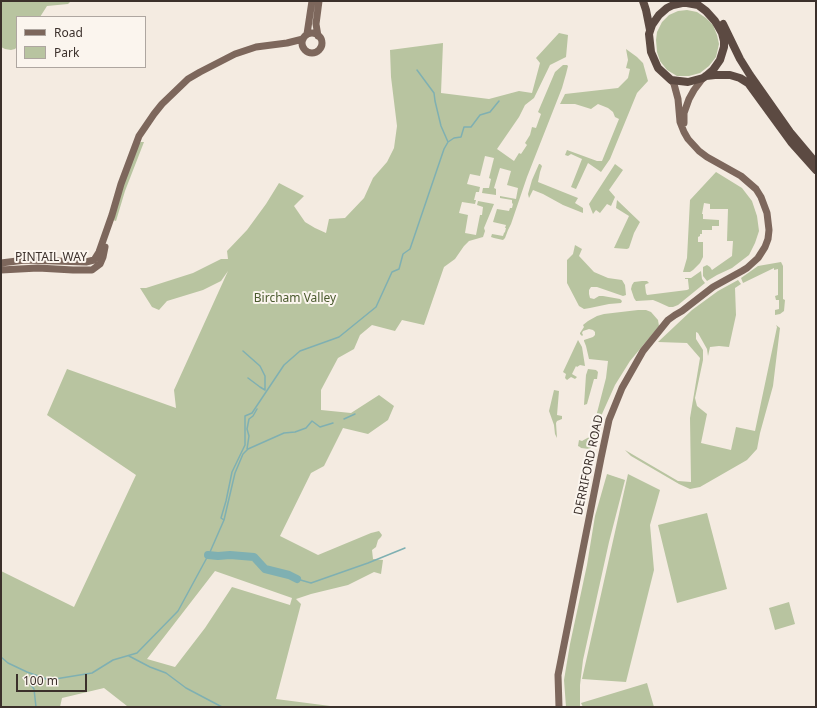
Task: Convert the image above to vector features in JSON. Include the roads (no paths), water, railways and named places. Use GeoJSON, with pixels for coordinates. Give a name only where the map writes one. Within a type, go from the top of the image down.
{"type":"FeatureCollection","features":[{"type":"Feature","properties":{"kind":"highway"},"geometry":{"type":"LineString","coordinates":[[643,1],[650,31],[651,52],[654,62],[662,73],[671,80],[688,82],[715,75],[730,75],[740,78],[748,83],[791,142],[816,170]]}},
{"type":"Feature","properties":{"kind":"highway"},"geometry":{"type":"LineString","coordinates":[[696,1],[709,8],[719,18],[750,75],[783,122],[816,163]]}},
{"type":"Feature","properties":{"kind":"highway"},"geometry":{"type":"LineString","coordinates":[[650,31],[659,15],[673,5],[682,2],[701,7],[715,21],[722,33],[724,41],[720,60],[704,77]]}},
{"type":"Feature","properties":{"kind":"main road"},"geometry":{"type":"LineString","coordinates":[[312,1],[304,40],[304,50],[308,53],[318,51],[322,44],[321,39],[318,36],[316,24],[319,1]]}},
{"type":"Feature","properties":{"kind":"main road"},"geometry":{"type":"LineString","coordinates":[[112,215],[123,178],[139,136],[167,98],[188,79],[235,54],[256,47],[304,40],[314,33],[318,36]]}},
{"type":"Feature","properties":{"kind":"main road","name":"DERRIFORD ROAD"},"geometry":{"type":"LineString","coordinates":[[693,145],[684,127],[683,118],[691,94],[704,77]]}},
{"type":"Feature","properties":{"kind":"main road","name":"DERRIFORD ROAD"},"geometry":{"type":"LineString","coordinates":[[559,707],[558,676],[606,432],[611,414],[622,388],[643,351],[668,320],[713,287],[747,268],[758,258],[768,239],[769,230],[767,213],[762,197],[756,189],[742,177],[734,171],[707,157],[688,139],[682,128],[679,117],[678,99],[674,84],[671,80]]}},
{"type":"Feature","properties":{"kind":"main road","name":"PINTAIL WAY"},"geometry":{"type":"LineString","coordinates":[[1,263],[25,260],[92,261],[96,258],[99,252],[112,215]]}},
{"type":"Feature","properties":{"kind":"main road","name":"PINTAIL WAY"},"geometry":{"type":"LineString","coordinates":[[1,270],[38,268],[92,270],[100,264],[103,258],[112,215]]}},
{"type":"Feature","properties":{"kind":"waterway"},"geometry":{"type":"LineString","coordinates":[[417,70],[434,93],[441,126],[448,142]]}},
{"type":"Feature","properties":{"kind":"waterway"},"geometry":{"type":"LineString","coordinates":[[1,657],[8,663],[49,680],[92,673],[113,660],[137,653],[178,611],[210,552],[224,520],[221,518],[232,472],[245,445],[245,416],[252,413],[284,365],[300,351],[339,337],[376,307],[392,272],[399,269],[403,254],[410,249],[444,149],[448,142],[454,138],[461,137],[464,127],[471,127],[480,115],[490,112],[499,101]]}},
{"type":"Feature","properties":{"kind":"waterway"},"geometry":{"type":"LineString","coordinates":[[243,351],[260,366],[265,376],[265,390]]}},
{"type":"Feature","properties":{"kind":"waterway"},"geometry":{"type":"LineString","coordinates":[[248,378],[265,390]]}},
{"type":"Feature","properties":{"kind":"waterway"},"geometry":{"type":"LineString","coordinates":[[247,449],[249,436],[247,429],[249,419],[253,416],[257,409]]}},
{"type":"Feature","properties":{"kind":"waterway"},"geometry":{"type":"LineString","coordinates":[[344,419],[355,414]]}},
{"type":"Feature","properties":{"kind":"waterway"},"geometry":{"type":"LineString","coordinates":[[224,520],[235,473],[243,454],[248,449],[284,433],[295,432],[306,428],[312,421],[320,427],[333,423]]}},
{"type":"Feature","properties":{"kind":"waterway"},"geometry":{"type":"LineString","coordinates":[[297,579],[311,583],[405,548]]}},
{"type":"Feature","properties":{"kind":"waterway"},"geometry":{"type":"LineString","coordinates":[[208,555],[254,557],[265,569],[289,575],[297,579]]}},
{"type":"Feature","properties":{"kind":"waterway"},"geometry":{"type":"LineString","coordinates":[[129,656],[150,667],[166,673],[186,688],[222,707]]}},
{"type":"Feature","properties":{"kind":"waterway"},"geometry":{"type":"LineString","coordinates":[[32,674],[31,685],[34,689],[36,707]]}},
{"type":"Feature","properties":{"kind":"park label","name":"Bircham Valley"},"geometry":{"type":"Point","coordinates":[295,299]}}]}
